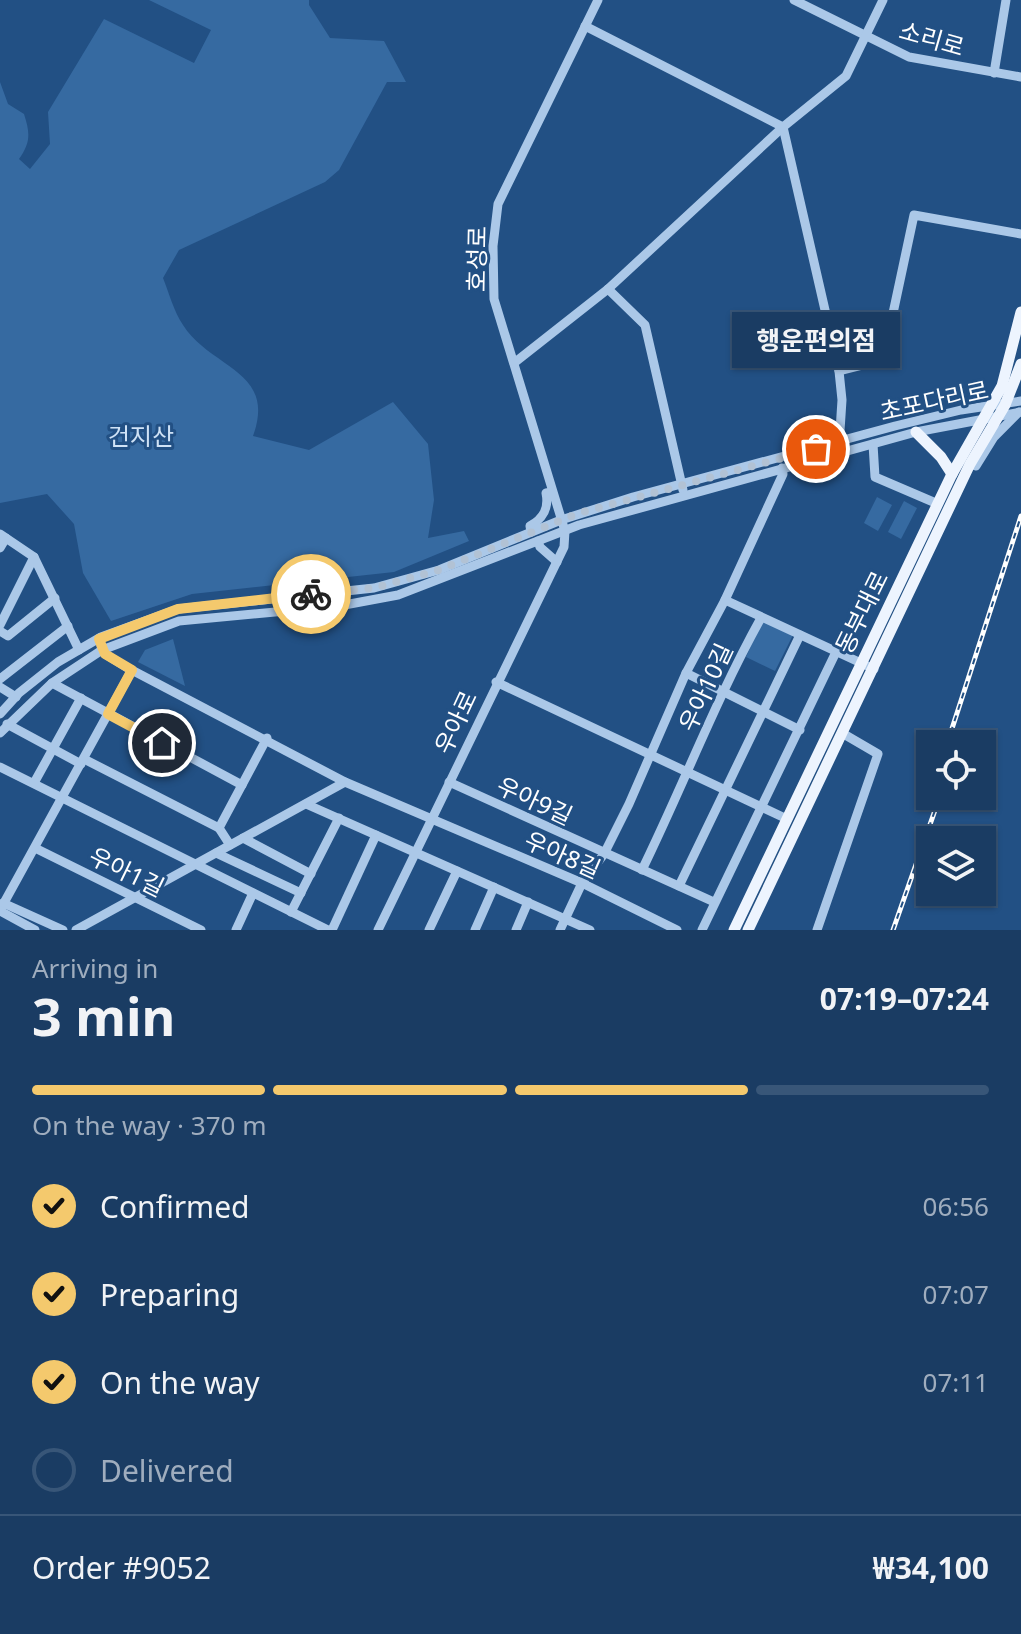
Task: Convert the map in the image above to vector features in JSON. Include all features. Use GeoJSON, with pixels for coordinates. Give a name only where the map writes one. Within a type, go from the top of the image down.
{"type":"FeatureCollection","features":[{"type":"Feature","properties":{"kind":"main road","name":"동부대로"},"geometry":{"type":"LineString","coordinates":[[748,930],[970,464],[1002,386],[1021,312]]}},
{"type":"Feature","properties":{"kind":"main road","name":"동부대로"},"geometry":{"type":"LineString","coordinates":[[734,930],[952,474],[990,414],[1005,405],[1019,383],[1021,364]]}},
{"type":"Feature","properties":{"kind":"main road"},"geometry":{"type":"LineString","coordinates":[[916,432],[941,457],[952,474]]}},
{"type":"Feature","properties":{"kind":"street","name":"호성로"},"geometry":{"type":"LineString","coordinates":[[565,531],[494,299],[493,246],[498,204],[598,0]]}},
{"type":"Feature","properties":{"kind":"street","name":"소리로"},"geometry":{"type":"LineString","coordinates":[[794,0],[909,57],[1021,77]]}},
{"type":"Feature","properties":{"kind":"street"},"geometry":{"type":"LineString","coordinates":[[514,363],[608,289],[783,127],[846,76],[883,0]]}},
{"type":"Feature","properties":{"kind":"street"},"geometry":{"type":"LineString","coordinates":[[994,73],[1006,0]]}},
{"type":"Feature","properties":{"kind":"street"},"geometry":{"type":"LineString","coordinates":[[585,26],[783,127]]}},
{"type":"Feature","properties":{"kind":"street"},"geometry":{"type":"LineString","coordinates":[[783,127],[839,371],[842,400],[840,448]]}},
{"type":"Feature","properties":{"kind":"street"},"geometry":{"type":"LineString","coordinates":[[839,371],[883,360],[914,215],[1021,234]]}},
{"type":"Feature","properties":{"kind":"street"},"geometry":{"type":"LineString","coordinates":[[608,289],[645,325],[683,489]]}},
{"type":"Feature","properties":{"kind":"street","name":"초포다리로"},"geometry":{"type":"LineString","coordinates":[[1005,405],[1020,408]]}},
{"type":"Feature","properties":{"kind":"street"},"geometry":{"type":"LineString","coordinates":[[970,464],[976,466],[994,437],[1020,408]]}},
{"type":"Feature","properties":{"kind":"street","name":"초포다리로"},"geometry":{"type":"LineString","coordinates":[[0,714],[58,662],[79,650],[100,644],[178,609],[374,588],[439,570],[535,536],[561,520],[840,448],[961,410],[990,414],[1020,408]]}},
{"type":"Feature","properties":{"kind":"street"},"geometry":{"type":"LineString","coordinates":[[535,536],[565,531],[683,489],[764,474],[840,448],[873,444],[990,414]]}},
{"type":"Feature","properties":{"kind":"street"},"geometry":{"type":"LineString","coordinates":[[873,444],[875,477],[938,504]]}},
{"type":"Feature","properties":{"kind":"street","name":"우아10길"},"geometry":{"type":"LineString","coordinates":[[604,854],[652,756],[686,673],[725,600],[783,474],[782,468]]}},
{"type":"Feature","properties":{"kind":"street"},"geometry":{"type":"LineString","coordinates":[[764,474],[773,492]]}},
{"type":"Feature","properties":{"kind":"street"},"geometry":{"type":"LineString","coordinates":[[552,492],[546,493],[548,504],[542,518],[530,526],[540,547],[557,562]]}},
{"type":"Feature","properties":{"kind":"street","name":"우아로"},"geometry":{"type":"LineString","coordinates":[[378,930],[557,562],[564,547],[565,531]]}},
{"type":"Feature","properties":{"kind":"street"},"geometry":{"type":"LineString","coordinates":[[0,548],[3,536],[34,557],[79,650]]}},
{"type":"Feature","properties":{"kind":"street"},"geometry":{"type":"LineString","coordinates":[[34,557],[0,628],[8,636],[55,598]]}},
{"type":"Feature","properties":{"kind":"street"},"geometry":{"type":"LineString","coordinates":[[725,600],[874,669]]}},
{"type":"Feature","properties":{"kind":"street"},"geometry":{"type":"LineString","coordinates":[[0,601],[10,607]]}},
{"type":"Feature","properties":{"kind":"street","name":"우아10길"},"geometry":{"type":"LineString","coordinates":[[642,870],[688,775],[723,688],[761,618]]}},
{"type":"Feature","properties":{"kind":"street"},"geometry":{"type":"LineString","coordinates":[[0,679],[68,626]]}},
{"type":"Feature","properties":{"kind":"street"},"geometry":{"type":"LineString","coordinates":[[679,886],[800,635]]}},
{"type":"Feature","properties":{"kind":"street"},"geometry":{"type":"LineString","coordinates":[[0,733],[52,683],[100,644]]}},
{"type":"Feature","properties":{"kind":"street","name":"우아8길"},"geometry":{"type":"LineString","coordinates":[[100,644],[132,670],[267,738],[345,782],[582,883],[677,930]]}},
{"type":"Feature","properties":{"kind":"street"},"geometry":{"type":"LineString","coordinates":[[702,930],[836,652]]}},
{"type":"Feature","properties":{"kind":"street"},"geometry":{"type":"LineString","coordinates":[[1,908],[132,670]]}},
{"type":"Feature","properties":{"kind":"street"},"geometry":{"type":"LineString","coordinates":[[686,673],[723,688],[763,713],[800,730]]}},
{"type":"Feature","properties":{"kind":"street"},"geometry":{"type":"LineString","coordinates":[[496,682],[787,819]]}},
{"type":"Feature","properties":{"kind":"street"},"geometry":{"type":"LineString","coordinates":[[52,683],[242,785]]}},
{"type":"Feature","properties":{"kind":"street"},"geometry":{"type":"LineString","coordinates":[[0,687],[16,697]]}},
{"type":"Feature","properties":{"kind":"street"},"geometry":{"type":"LineString","coordinates":[[34,783],[81,698]]}},
{"type":"Feature","properties":{"kind":"street"},"geometry":{"type":"LineString","coordinates":[[7,724],[219,828],[230,845]]}},
{"type":"Feature","properties":{"kind":"street"},"geometry":{"type":"LineString","coordinates":[[817,930],[878,754],[842,733]]}},
{"type":"Feature","properties":{"kind":"street"},"geometry":{"type":"LineString","coordinates":[[219,828],[267,738]]}},
{"type":"Feature","properties":{"kind":"street"},"geometry":{"type":"LineString","coordinates":[[0,767],[330,930],[376,835]]}},
{"type":"Feature","properties":{"kind":"street"},"geometry":{"type":"LineString","coordinates":[[76,930],[345,782]]}},
{"type":"Feature","properties":{"kind":"street","name":"우아9길"},"geometry":{"type":"LineString","coordinates":[[449,782],[714,902]]}},
{"type":"Feature","properties":{"kind":"street"},"geometry":{"type":"LineString","coordinates":[[306,804],[590,930]]}},
{"type":"Feature","properties":{"kind":"street"},"geometry":{"type":"LineString","coordinates":[[291,912],[339,818]]}},
{"type":"Feature","properties":{"kind":"street"},"geometry":{"type":"LineString","coordinates":[[243,838],[311,874]]}},
{"type":"Feature","properties":{"kind":"street","name":"우아1길"},"geometry":{"type":"LineString","coordinates":[[35,848],[201,930]]}},
{"type":"Feature","properties":{"kind":"street"},"geometry":{"type":"LineString","coordinates":[[216,853],[301,893]]}},
{"type":"Feature","properties":{"kind":"street"},"geometry":{"type":"LineString","coordinates":[[560,930],[582,883],[604,854]]}},
{"type":"Feature","properties":{"kind":"street"},"geometry":{"type":"LineString","coordinates":[[429,930],[457,871]]}},
{"type":"Feature","properties":{"kind":"street"},"geometry":{"type":"LineString","coordinates":[[475,930],[494,887]]}},
{"type":"Feature","properties":{"kind":"street"},"geometry":{"type":"LineString","coordinates":[[236,930],[253,893]]}},
{"type":"Feature","properties":{"kind":"street"},"geometry":{"type":"LineString","coordinates":[[516,930],[528,902]]}},
{"type":"Feature","properties":{"kind":"street"},"geometry":{"type":"LineString","coordinates":[[1,908],[35,930]]}},
{"type":"Feature","properties":{"kind":"street"},"geometry":{"type":"LineString","coordinates":[[1,908],[63,930]]}},
{"type":"Feature","properties":{"kind":"green space","name":"건지산"},"geometry":{"type":"Polygon","coordinates":[[[149,0],[309,0],[309,5],[330,38],[384,41],[406,82],[387,82],[339,170],[325,182],[179,250],[163,278],[174,308],[195,340],[249,383],[256,397],[258,414],[253,436],[309,450],[393,402],[428,444],[434,500],[428,538],[464,531],[469,541],[394,572],[192,594],[111,621],[83,573],[74,524],[47,494],[0,503],[0,82],[8,104],[24,114],[28,137],[19,159],[30,169],[50,144],[48,112],[104,19],[194,63],[211,30],[149,0]]]}},
{"type":"Feature","properties":{"kind":"green space"},"geometry":{"type":"Polygon","coordinates":[[[877,497],[892,505],[878,531],[864,523],[877,497]]]}},
{"type":"Feature","properties":{"kind":"green space"},"geometry":{"type":"Polygon","coordinates":[[[904,501],[917,508],[901,539],[888,532],[904,501]]]}},
{"type":"Feature","properties":{"kind":"green space"},"geometry":{"type":"Polygon","coordinates":[[[763,620],[793,635],[775,671],[746,657],[763,620]]]}},
{"type":"Feature","properties":{"kind":"green space"},"geometry":{"type":"Polygon","coordinates":[[[173,639],[185,686],[138,662],[145,650],[173,639]]]}},
{"type":"Feature","properties":{"kind":"railway"},"geometry":{"type":"LineString","coordinates":[[952,730],[1021,516]]}},
{"type":"Feature","properties":{"kind":"railway"},"geometry":{"type":"LineString","coordinates":[[893,930],[935,810]]}},
{"type":"Feature","properties":{"kind":"way so far"},"geometry":{"type":"LineString","coordinates":[[311,594],[374,588],[439,570],[579,513],[816,449]]}},
{"type":"Feature","properties":{"kind":"place","name":"행운편의점"},"geometry":{"type":"Point","coordinates":[816,449]}},
{"type":"Feature","properties":{"kind":"route"},"geometry":{"type":"LineString","coordinates":[[162,743],[108,714],[132,670],[105,654],[99,639],[178,609],[311,594]]}}]}
